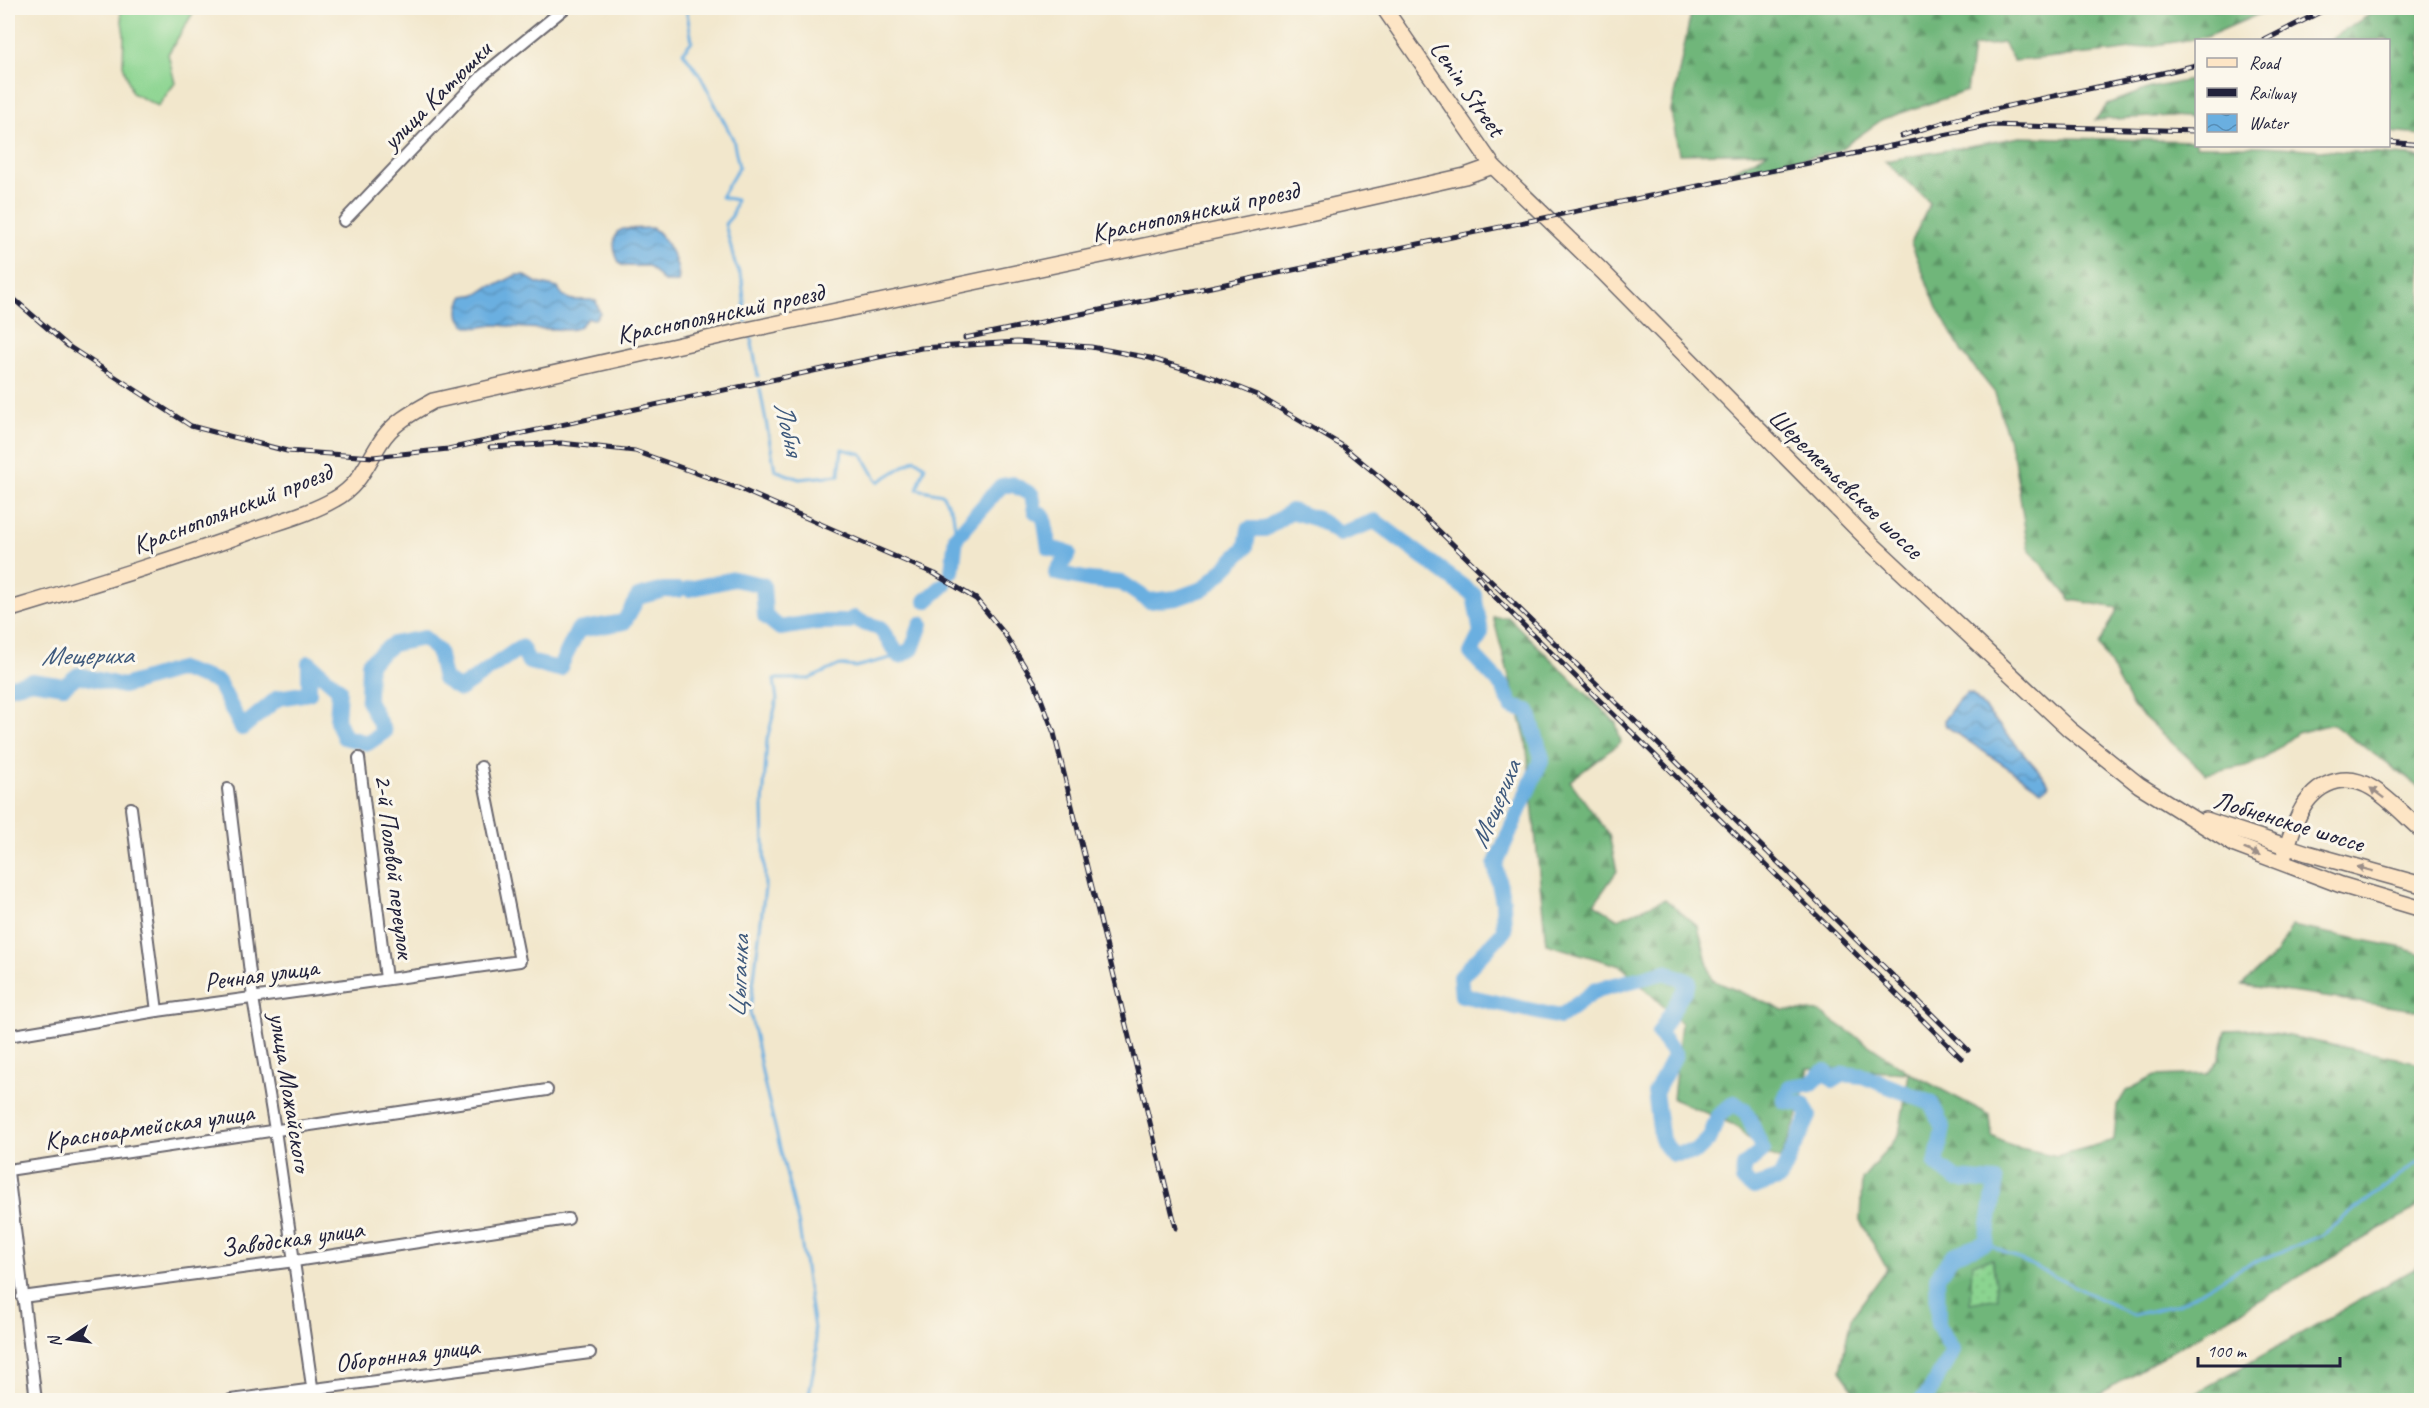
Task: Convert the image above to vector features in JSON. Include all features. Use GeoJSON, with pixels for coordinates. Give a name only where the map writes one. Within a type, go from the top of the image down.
{"type":"FeatureCollection","features":[{"type":"Feature","properties":{"kind":"main road","name":"Lenin Street"},"geometry":{"type":"LineString","coordinates":[[1384,8],[1493,166]]}},
{"type":"Feature","properties":{"kind":"main road","name":"Краснополянский проезд"},"geometry":{"type":"LineString","coordinates":[[8,610],[208,548],[333,500],[352,488],[380,443],[393,428],[408,415],[433,401],[732,333],[1306,212],[1465,176],[1493,166]]}},
{"type":"Feature","properties":{"kind":"main road","name":"Шереметьевское шоссе"},"geometry":{"type":"LineString","coordinates":[[1493,166],[1602,271],[1873,545],[2060,721],[2139,785],[2183,813]]}},
{"type":"Feature","properties":{"kind":"main road"},"geometry":{"type":"LineString","coordinates":[[2281,864],[2305,803],[2315,790],[2327,783],[2344,779],[2356,780],[2372,788],[2421,831]]}},
{"type":"Feature","properties":{"kind":"main road","name":"Лобненское шоссе"},"geometry":{"type":"LineString","coordinates":[[2183,813],[2287,847],[2421,885]]}},
{"type":"Feature","properties":{"kind":"main road","name":"Лобненское шоссе"},"geometry":{"type":"LineString","coordinates":[[2183,813],[2235,845],[2281,864],[2421,909]]}},
{"type":"Feature","properties":{"kind":"street","name":"улица Катюшки"},"geometry":{"type":"LineString","coordinates":[[344,221],[483,75],[565,8]]}},
{"type":"Feature","properties":{"kind":"street","name":"2-й Полевой переулок"},"geometry":{"type":"LineString","coordinates":[[359,758],[386,979]]}},
{"type":"Feature","properties":{"kind":"street","name":"Речная улица"},"geometry":{"type":"LineString","coordinates":[[8,1036],[157,1011],[520,961],[481,767]]}},
{"type":"Feature","properties":{"kind":"street","name":"улица Можайского"},"geometry":{"type":"LineString","coordinates":[[228,789],[253,998],[295,1261],[313,1395]]}},
{"type":"Feature","properties":{"kind":"street"},"geometry":{"type":"LineString","coordinates":[[131,808],[157,1011]]}},
{"type":"Feature","properties":{"kind":"street","name":"Красноармейская улица"},"geometry":{"type":"LineString","coordinates":[[8,1171],[547,1090]]}},
{"type":"Feature","properties":{"kind":"street"},"geometry":{"type":"LineString","coordinates":[[8,1171],[36,1401]]}},
{"type":"Feature","properties":{"kind":"street","name":"Заводская улица"},"geometry":{"type":"LineString","coordinates":[[22,1297],[295,1261],[568,1219]]}},
{"type":"Feature","properties":{"kind":"street","name":"Оборонная улица"},"geometry":{"type":"LineString","coordinates":[[231,1401],[313,1395],[590,1353]]}},
{"type":"Feature","properties":{"kind":"green space"},"geometry":{"type":"Polygon","coordinates":[[[120,8],[196,8],[168,54],[175,83],[158,106],[132,93],[123,65],[124,35],[120,8]]]}},
{"type":"Feature","properties":{"kind":"green space"},"geometry":{"type":"Polygon","coordinates":[[[1692,8],[2273,8],[2206,37],[2118,51],[2014,61],[2003,43],[1973,47],[1967,91],[1883,119],[1836,152],[1729,173],[1769,152],[1679,154],[1671,111],[1692,8]]]}},
{"type":"Feature","properties":{"kind":"green space"},"geometry":{"type":"Polygon","coordinates":[[[2380,8],[2421,8],[2421,135],[2390,132],[2390,39],[2331,39],[2380,8]]]}},
{"type":"Feature","properties":{"kind":"green space"},"geometry":{"type":"Polygon","coordinates":[[[2195,79],[2195,118],[2171,116],[2095,120],[2108,104],[2150,88],[2195,79]]]}},
{"type":"Feature","properties":{"kind":"green space"},"geometry":{"type":"Polygon","coordinates":[[[2020,137],[2195,141],[2195,147],[2279,147],[2421,157],[2421,788],[2332,724],[2297,733],[2264,759],[2245,766],[2206,774],[2132,706],[2099,645],[2118,608],[2071,600],[2028,548],[2014,459],[1995,393],[1962,352],[1937,308],[1911,243],[1930,203],[1885,161],[2020,137]]]}},
{"type":"Feature","properties":{"kind":"green space"},"geometry":{"type":"Polygon","coordinates":[[[1493,617],[1508,617],[1616,723],[1621,742],[1570,781],[1609,835],[1617,871],[1594,904],[1618,919],[1665,899],[1698,927],[1712,980],[1783,1010],[1820,1012],[1910,1073],[1990,1115],[1992,1136],[2011,1146],[2057,1156],[2114,1140],[2117,1106],[2126,1091],[2155,1076],[2207,1074],[2219,1060],[2226,1030],[2254,1029],[2421,1063],[2421,1205],[2089,1400],[1861,1400],[1840,1371],[1851,1318],[1887,1269],[1860,1220],[1862,1179],[1899,1135],[1909,1073],[1809,1068],[1796,1121],[1780,1159],[1768,1155],[1734,1125],[1673,1099],[1681,1023],[1621,966],[1546,944],[1526,740],[1493,617]]]}},
{"type":"Feature","properties":{"kind":"green space"},"geometry":{"type":"Polygon","coordinates":[[[2292,926],[2403,948],[2421,954],[2421,1011],[2242,985],[2277,953],[2292,926]]]}},
{"type":"Feature","properties":{"kind":"green space"},"geometry":{"type":"Polygon","coordinates":[[[1992,1259],[1998,1298],[1970,1303],[1972,1263],[1992,1259]]]}},
{"type":"Feature","properties":{"kind":"green space"},"geometry":{"type":"Polygon","coordinates":[[[2421,1265],[2421,1400],[2184,1400],[2421,1265]]]}},
{"type":"Feature","properties":{"kind":"water"},"geometry":{"type":"Polygon","coordinates":[[[652,228],[662,237],[675,260],[679,276],[678,282],[664,282],[649,266],[621,265],[617,257],[614,245],[617,232],[623,229],[652,228]]]}},
{"type":"Feature","properties":{"kind":"water"},"geometry":{"type":"Polygon","coordinates":[[[516,275],[524,275],[537,283],[558,288],[570,300],[596,301],[600,313],[595,319],[588,318],[578,327],[569,330],[499,325],[470,327],[463,322],[459,311],[464,296],[478,294],[516,275]]]}},
{"type":"Feature","properties":{"kind":"water"},"geometry":{"type":"Polygon","coordinates":[[[1967,693],[1972,694],[2046,779],[2049,784],[2046,788],[2041,790],[1946,726],[1944,720],[1956,703],[1967,693]]]}},
{"type":"Feature","properties":{"kind":"waterway","name":"Лобня"},"geometry":{"type":"LineString","coordinates":[[686,8],[692,41],[683,52],[701,77],[733,139],[739,167],[721,197],[736,200],[732,216],[725,224],[735,263],[742,279],[746,322]]}},
{"type":"Feature","properties":{"kind":"waterway","name":"Лобня"},"geometry":{"type":"LineString","coordinates":[[751,338],[758,376]]}},
{"type":"Feature","properties":{"kind":"waterway","name":"Лобня"},"geometry":{"type":"LineString","coordinates":[[760,389],[775,470],[799,479],[839,475],[842,449],[862,454],[878,482],[915,459],[925,466],[917,489],[942,494],[953,513],[956,537]]}},
{"type":"Feature","properties":{"kind":"waterway","name":"Мещериха"},"geometry":{"type":"LineString","coordinates":[[952,571],[956,537],[1001,486],[1012,484],[1032,495],[1035,511],[1044,517],[1049,548],[1069,553],[1056,573],[1090,580],[1122,583],[1149,601],[1177,598],[1205,588],[1246,547],[1249,529],[1265,529],[1291,511],[1317,519],[1340,534],[1375,521],[1474,595],[1481,633],[1471,653],[1503,687],[1512,707],[1528,711],[1542,758],[1495,865],[1503,902],[1504,931],[1460,977],[1462,995],[1560,1017],[1596,990],[1665,972],[1689,982],[1659,1033],[1675,1055],[1655,1093],[1662,1141],[1673,1154],[1696,1152],[1710,1138],[1718,1116],[1734,1103],[1746,1112],[1763,1150],[1744,1166],[1743,1180],[1754,1187],[1780,1178],[1809,1116],[1803,1104],[1784,1101],[1790,1087],[1811,1084],[1824,1071],[1834,1080],[1844,1074],[1863,1076],[1931,1103],[1943,1128],[1936,1164],[1956,1179],[1996,1182],[1986,1243],[1953,1255],[1937,1277],[1938,1325],[1953,1351],[1929,1393],[1922,1400]]}},
{"type":"Feature","properties":{"kind":"waterway","name":"Мещериха"},"geometry":{"type":"LineString","coordinates":[[689,589],[734,579],[763,585],[765,616],[780,628],[817,622],[847,622],[854,618],[880,628],[899,656],[912,649],[921,624]]}},
{"type":"Feature","properties":{"kind":"waterway","name":"Мещериха"},"geometry":{"type":"LineString","coordinates":[[926,601],[944,585]]}},
{"type":"Feature","properties":{"kind":"waterway","name":"Мещериха"},"geometry":{"type":"LineString","coordinates":[[8,687],[32,681],[64,686],[78,675],[123,686],[180,669],[218,682],[242,728],[278,698],[309,693],[309,663],[339,689],[337,721],[344,737],[368,743],[384,732],[368,700],[369,663],[393,644],[424,638],[438,651],[444,679],[460,689],[521,647],[529,662],[559,669],[578,630],[624,622],[638,597],[664,590],[678,590]]}},
{"type":"Feature","properties":{"kind":"waterway","name":"Цыганка"},"geometry":{"type":"LineString","coordinates":[[808,1400],[817,1350],[799,1226],[764,1082],[750,1011],[765,887],[763,805],[767,740],[777,700],[774,679],[809,679],[840,665],[855,667],[899,656]]}},
{"type":"Feature","properties":{"kind":"waterway"},"geometry":{"type":"LineString","coordinates":[[1986,1243],[2133,1315],[2179,1304],[2243,1267],[2320,1236],[2422,1159]]}},
{"type":"Feature","properties":{"kind":"railway"},"geometry":{"type":"LineString","coordinates":[[2267,39],[2328,8]]}},
{"type":"Feature","properties":{"kind":"railway"},"geometry":{"type":"LineString","coordinates":[[1902,136],[2011,105],[2195,65]]}},
{"type":"Feature","properties":{"kind":"railway"},"geometry":{"type":"LineString","coordinates":[[965,338],[1992,125],[2195,131]]}},
{"type":"Feature","properties":{"kind":"railway"},"geometry":{"type":"LineString","coordinates":[[2390,142],[2422,145]]}},
{"type":"Feature","properties":{"kind":"railway"},"geometry":{"type":"LineString","coordinates":[[8,294],[68,346],[191,426],[287,451],[373,457],[448,449],[921,348],[1017,342],[1091,347],[1150,358],[1217,379],[1257,395],[1341,445],[1404,497],[1968,1050]]}},
{"type":"Feature","properties":{"kind":"railway"},"geometry":{"type":"LineString","coordinates":[[490,447],[561,443],[635,451],[738,488],[935,574],[976,599],[1004,633],[1035,683],[1054,733],[1176,1228]]}},
{"type":"Feature","properties":{"kind":"railway"},"geometry":{"type":"LineString","coordinates":[[1477,576],[1490,592],[1961,1058]]}}]}
